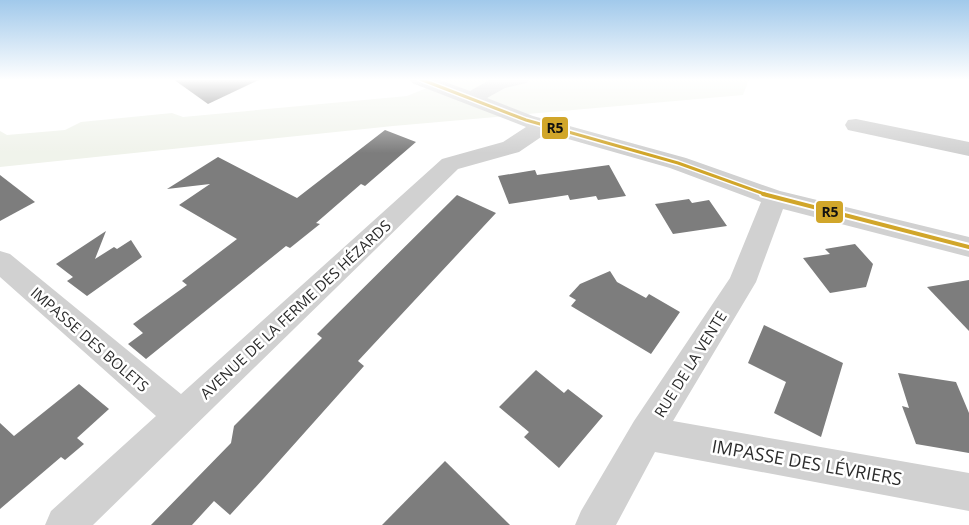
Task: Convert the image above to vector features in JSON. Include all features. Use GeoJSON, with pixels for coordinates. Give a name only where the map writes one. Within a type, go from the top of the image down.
{"type":"FeatureCollection","features":[{"type":"Feature","properties":{"kind":"street"},"geometry":{"type":"LineString","coordinates":[[485,104],[545,124],[678,163],[775,198],[969,246]]}},
{"type":"Feature","properties":{"kind":"street","name":"AVENUE DE LA FERME DES HÉZARDS"},"geometry":{"type":"LineString","coordinates":[[65,525],[450,164],[511,147],[545,124]]}},
{"type":"Feature","properties":{"kind":"street"},"geometry":{"type":"LineString","coordinates":[[856,126],[969,149]]}},
{"type":"Feature","properties":{"kind":"street","name":"RUE DE LA VENTE"},"geometry":{"type":"LineString","coordinates":[[595,525],[646,433],[742,282],[775,198]]}},
{"type":"Feature","properties":{"kind":"street","name":"IMPASSE DES BOLETS"},"geometry":{"type":"LineString","coordinates":[[0,261],[181,416]]}},
{"type":"Feature","properties":{"kind":"street","name":"IMPASSE DES LÉVRIERS"},"geometry":{"type":"LineString","coordinates":[[646,433],[969,492]]}},
{"type":"Feature","properties":{"kind":"shaded area"},"geometry":{"type":"Polygon","coordinates":[[[327,104],[647,104],[393,126],[0,167],[0,131],[7,135],[65,130],[81,122],[172,113],[183,117],[327,104]]]}},
{"type":"Feature","properties":{"kind":"building"},"geometry":{"type":"Polygon","coordinates":[[[385,130],[416,142],[365,186],[361,184],[316,223],[320,224],[290,248],[286,246],[146,359],[128,344],[143,333],[133,324],[187,285],[182,281],[237,239],[179,205],[210,184],[167,189],[218,157],[297,198],[385,130]]]}},
{"type":"Feature","properties":{"kind":"building"},"geometry":{"type":"Polygon","coordinates":[[[609,165],[626,196],[598,200],[596,196],[570,200],[568,195],[509,204],[498,176],[535,170],[537,175],[609,165]]]}},
{"type":"Feature","properties":{"kind":"building"},"geometry":{"type":"Polygon","coordinates":[[[0,175],[35,202],[0,221],[0,175]]]}},
{"type":"Feature","properties":{"kind":"building"},"geometry":{"type":"Polygon","coordinates":[[[457,195],[496,213],[358,361],[364,366],[230,515],[214,501],[192,525],[151,525],[231,443],[234,426],[322,338],[317,334],[457,195]]]}},
{"type":"Feature","properties":{"kind":"building"},"geometry":{"type":"Polygon","coordinates":[[[689,199],[692,203],[709,200],[727,226],[673,234],[655,204],[689,199]]]}},
{"type":"Feature","properties":{"kind":"building"},"geometry":{"type":"Polygon","coordinates":[[[106,231],[95,259],[114,247],[117,249],[131,240],[142,257],[87,296],[67,281],[73,277],[56,264],[106,231]]]}},
{"type":"Feature","properties":{"kind":"building"},"geometry":{"type":"Polygon","coordinates":[[[855,244],[873,264],[866,287],[830,293],[803,258],[830,254],[825,249],[855,244]]]}},
{"type":"Feature","properties":{"kind":"building"},"geometry":{"type":"Polygon","coordinates":[[[610,271],[617,282],[646,298],[649,294],[680,312],[651,354],[571,306],[576,300],[569,296],[580,284],[610,271]]]}},
{"type":"Feature","properties":{"kind":"building"},"geometry":{"type":"Polygon","coordinates":[[[969,280],[969,331],[927,287],[969,280]]]}},
{"type":"Feature","properties":{"kind":"building"},"geometry":{"type":"Polygon","coordinates":[[[764,325],[843,363],[821,437],[774,413],[786,382],[748,363],[764,325]]]}},
{"type":"Feature","properties":{"kind":"building"},"geometry":{"type":"Polygon","coordinates":[[[536,370],[564,393],[568,389],[603,416],[559,468],[524,437],[529,432],[499,407],[536,370]]]}},
{"type":"Feature","properties":{"kind":"building"},"geometry":{"type":"Polygon","coordinates":[[[898,373],[956,382],[969,413],[969,453],[916,444],[902,406],[909,408],[898,373]]]}},
{"type":"Feature","properties":{"kind":"building"},"geometry":{"type":"Polygon","coordinates":[[[79,384],[109,409],[77,438],[84,444],[65,460],[61,457],[0,509],[0,423],[14,436],[79,384]]]}},
{"type":"Feature","properties":{"kind":"building"},"geometry":{"type":"Polygon","coordinates":[[[445,461],[510,525],[382,525],[445,461]]]}},
{"type":"Feature","properties":{"kind":"transit line","name":"R5"},"geometry":{"type":"LineString","coordinates":[[483,104],[526,120],[678,163],[775,198],[969,247]]}}]}
